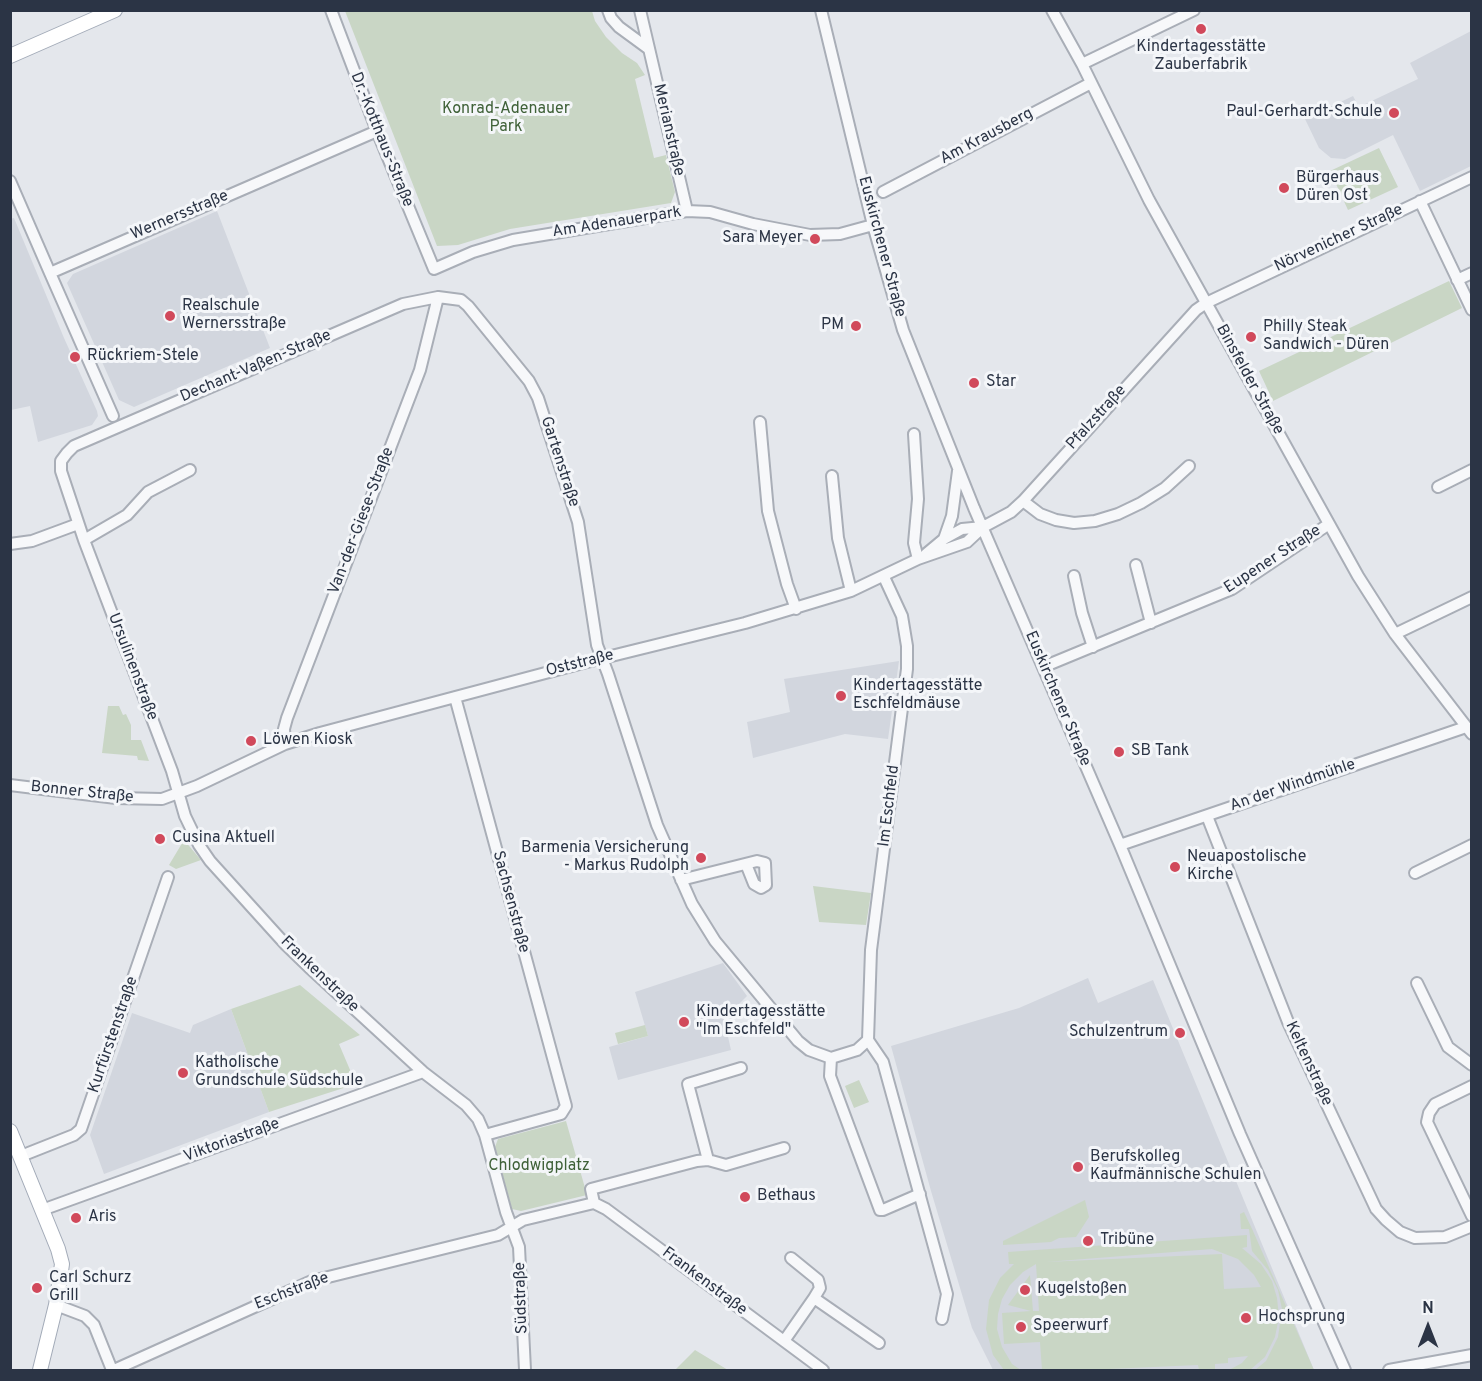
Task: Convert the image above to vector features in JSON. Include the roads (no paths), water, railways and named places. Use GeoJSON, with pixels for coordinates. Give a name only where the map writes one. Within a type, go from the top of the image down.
{"type":"FeatureCollection","features":[{"type":"Feature","properties":{"kind":"main road"},"geometry":{"type":"LineString","coordinates":[[10,56],[115,10]]}},
{"type":"Feature","properties":{"kind":"main road"},"geometry":{"type":"LineString","coordinates":[[10,1131],[62,1264],[56,1305],[40,1371]]}},
{"type":"Feature","properties":{"kind":"street","name":"Dr.-Kotthaus-Straße"},"geometry":{"type":"LineString","coordinates":[[331,10],[377,131],[434,269]]}},
{"type":"Feature","properties":{"kind":"street"},"geometry":{"type":"LineString","coordinates":[[608,10],[611,18],[619,27],[648,49]]}},
{"type":"Feature","properties":{"kind":"street","name":"Merianstraße"},"geometry":{"type":"LineString","coordinates":[[640,10],[687,211]]}},
{"type":"Feature","properties":{"kind":"street","name":"Euskirchener Straße"},"geometry":{"type":"LineString","coordinates":[[821,10],[873,225],[903,330],[983,527],[1120,845],[1240,1134],[1345,1371]]}},
{"type":"Feature","properties":{"kind":"street","name":"Binsfelder Straße"},"geometry":{"type":"LineString","coordinates":[[1052,10],[1082,64],[1149,200],[1358,576],[1395,634],[1469,731]]}},
{"type":"Feature","properties":{"kind":"street"},"geometry":{"type":"LineString","coordinates":[[1082,64],[1194,10]]}},
{"type":"Feature","properties":{"kind":"street","name":"Am Krausberg"},"geometry":{"type":"LineString","coordinates":[[883,192],[1091,83]]}},
{"type":"Feature","properties":{"kind":"street","name":"Wernersstraße"},"geometry":{"type":"LineString","coordinates":[[50,273],[377,131]]}},
{"type":"Feature","properties":{"kind":"street","name":"Nörvenicher Straße"},"geometry":{"type":"LineString","coordinates":[[1206,303],[1472,177]]}},
{"type":"Feature","properties":{"kind":"street"},"geometry":{"type":"LineString","coordinates":[[10,181],[16,209],[50,273],[114,416]]}},
{"type":"Feature","properties":{"kind":"street"},"geometry":{"type":"LineString","coordinates":[[1420,201],[1472,310]]}},
{"type":"Feature","properties":{"kind":"street","name":"Am Adenauerpark"},"geometry":{"type":"LineString","coordinates":[[434,269],[473,252],[513,240],[687,211],[710,212],[753,224],[810,235],[840,234],[873,225]]}},
{"type":"Feature","properties":{"kind":"street"},"geometry":{"type":"LineString","coordinates":[[1457,280],[1472,273]]}},
{"type":"Feature","properties":{"kind":"street","name":"Dechant-Vaßen-Straße"},"geometry":{"type":"LineString","coordinates":[[67,453],[74,446],[403,304],[438,297],[451,297]]}},
{"type":"Feature","properties":{"kind":"street","name":"Van-der-Giese-Straße"},"geometry":{"type":"LineString","coordinates":[[285,744],[284,729],[287,718],[420,370],[438,297]]}},
{"type":"Feature","properties":{"kind":"street","name":"Gartenstraße"},"geometry":{"type":"LineString","coordinates":[[451,297],[461,300],[468,306],[529,381],[538,398],[578,522],[597,645],[602,658]]}},
{"type":"Feature","properties":{"kind":"street","name":"Pfalzstraße"},"geometry":{"type":"LineString","coordinates":[[983,527],[1011,512],[1023,501],[1196,310],[1206,303]]}},
{"type":"Feature","properties":{"kind":"street"},"geometry":{"type":"LineString","coordinates":[[760,422],[768,512],[796,609]]}},
{"type":"Feature","properties":{"kind":"street"},"geometry":{"type":"LineString","coordinates":[[914,434],[918,499],[914,543],[918,559]]}},
{"type":"Feature","properties":{"kind":"street","name":"Ursulinenstraße"},"geometry":{"type":"LineString","coordinates":[[67,453],[61,461],[61,471],[78,524],[168,761],[178,794]]}},
{"type":"Feature","properties":{"kind":"street"},"geometry":{"type":"LineString","coordinates":[[1023,501],[1040,514],[1056,520],[1074,523],[1095,521],[1118,514],[1141,503],[1165,488],[1189,466]]}},
{"type":"Feature","properties":{"kind":"street"},"geometry":{"type":"LineString","coordinates":[[944,539],[952,516],[958,467]]}},
{"type":"Feature","properties":{"kind":"street"},"geometry":{"type":"LineString","coordinates":[[84,540],[127,515],[148,492],[190,470]]}},
{"type":"Feature","properties":{"kind":"street"},"geometry":{"type":"LineString","coordinates":[[1438,487],[1472,470]]}},
{"type":"Feature","properties":{"kind":"street"},"geometry":{"type":"LineString","coordinates":[[831,476],[838,538],[851,591]]}},
{"type":"Feature","properties":{"kind":"street"},"geometry":{"type":"LineString","coordinates":[[10,544],[32,541],[78,524]]}},
{"type":"Feature","properties":{"kind":"street","name":"Eupener Straße"},"geometry":{"type":"LineString","coordinates":[[1043,667],[1232,589],[1329,524]]}},
{"type":"Feature","properties":{"kind":"street","name":"Oststraße"},"geometry":{"type":"LineString","coordinates":[[178,794],[285,744],[602,658],[796,609],[851,591],[918,559],[967,542],[983,527]]}},
{"type":"Feature","properties":{"kind":"street","name":"Oststraße"},"geometry":{"type":"LineString","coordinates":[[918,559],[944,539],[962,529],[983,527]]}},
{"type":"Feature","properties":{"kind":"street"},"geometry":{"type":"LineString","coordinates":[[1136,565],[1150,623]]}},
{"type":"Feature","properties":{"kind":"street"},"geometry":{"type":"LineString","coordinates":[[1074,576],[1082,613],[1093,647]]}},
{"type":"Feature","properties":{"kind":"street","name":"Im Eschfeld"},"geometry":{"type":"LineString","coordinates":[[868,1040],[869,964],[907,669],[907,646],[902,616],[884,577]]}},
{"type":"Feature","properties":{"kind":"street"},"geometry":{"type":"LineString","coordinates":[[1395,634],[1472,597]]}},
{"type":"Feature","properties":{"kind":"street"},"geometry":{"type":"LineString","coordinates":[[602,658],[657,825],[692,904],[715,941],[784,1025],[809,1050],[831,1058],[857,1050],[868,1040],[883,1062],[947,1294],[942,1319]]}},
{"type":"Feature","properties":{"kind":"street","name":"Sachsenstraße"},"geometry":{"type":"LineString","coordinates":[[455,697],[566,1106],[561,1114],[485,1135]]}},
{"type":"Feature","properties":{"kind":"street","name":"An der Windmühle"},"geometry":{"type":"LineString","coordinates":[[1120,845],[1469,731]]}},
{"type":"Feature","properties":{"kind":"street","name":"Bonner Straße"},"geometry":{"type":"LineString","coordinates":[[10,785],[153,800],[178,794]]}},
{"type":"Feature","properties":{"kind":"street","name":"Frankenstraße"},"geometry":{"type":"LineString","coordinates":[[178,794],[190,831],[210,861],[286,945],[423,1072],[474,1112],[485,1135]]}},
{"type":"Feature","properties":{"kind":"street","name":"Keltenstraße"},"geometry":{"type":"LineString","coordinates":[[1207,816],[1288,1022],[1376,1209],[1400,1232],[1415,1238],[1444,1237],[1472,1226]]}},
{"type":"Feature","properties":{"kind":"street"},"geometry":{"type":"LineString","coordinates":[[1415,873],[1472,845]]}},
{"type":"Feature","properties":{"kind":"street"},"geometry":{"type":"LineString","coordinates":[[681,880],[746,864]]}},
{"type":"Feature","properties":{"kind":"street","name":"Kurfürstenstraße"},"geometry":{"type":"LineString","coordinates":[[21,1155],[74,1135],[81,1129],[168,877]]}},
{"type":"Feature","properties":{"kind":"street"},"geometry":{"type":"LineString","coordinates":[[1417,983],[1448,1047],[1472,1065]]}},
{"type":"Feature","properties":{"kind":"street"},"geometry":{"type":"LineString","coordinates":[[831,1058],[830,1076],[877,1206],[883,1210],[920,1194]]}},
{"type":"Feature","properties":{"kind":"street"},"geometry":{"type":"LineString","coordinates":[[708,1160],[688,1084],[741,1068]]}},
{"type":"Feature","properties":{"kind":"street","name":"Viktoriastraße"},"geometry":{"type":"LineString","coordinates":[[42,1210],[423,1072]]}},
{"type":"Feature","properties":{"kind":"street"},"geometry":{"type":"LineString","coordinates":[[1472,1086],[1436,1104],[1429,1113],[1427,1122],[1472,1216]]}},
{"type":"Feature","properties":{"kind":"street"},"geometry":{"type":"LineString","coordinates":[[485,1135],[506,1212],[513,1226],[523,1220],[594,1203],[591,1189],[708,1160],[726,1165],[784,1148]]}},
{"type":"Feature","properties":{"kind":"street","name":"Frankenstraße"},"geometry":{"type":"LineString","coordinates":[[594,1203],[606,1209],[823,1371]]}},
{"type":"Feature","properties":{"kind":"street","name":"Eschstraße"},"geometry":{"type":"LineString","coordinates":[[113,1371],[295,1287],[498,1235],[513,1226]]}},
{"type":"Feature","properties":{"kind":"street","name":"Südstraße"},"geometry":{"type":"LineString","coordinates":[[513,1226],[521,1262],[525,1371]]}},
{"type":"Feature","properties":{"kind":"street"},"geometry":{"type":"LineString","coordinates":[[784,1341],[820,1288],[818,1280],[791,1258]]}},
{"type":"Feature","properties":{"kind":"street"},"geometry":{"type":"LineString","coordinates":[[814,1298],[879,1343]]}},
{"type":"Feature","properties":{"kind":"street"},"geometry":{"type":"LineString","coordinates":[[56,1305],[85,1316],[94,1325],[113,1371]]}},
{"type":"Feature","properties":{"kind":"street"},"geometry":{"type":"LineString","coordinates":[[1389,1371],[1472,1355]]}},
{"type":"Feature","properties":{"kind":"place","name":"Kindertagesstätte Zauberfabrik"},"geometry":{"type":"Point","coordinates":[1201,29]}},
{"type":"Feature","properties":{"kind":"place","name":"Paul-Gerhardt-Schule"},"geometry":{"type":"Point","coordinates":[1394,113]}},
{"type":"Feature","properties":{"kind":"place","name":"Bürgerhaus Düren Ost"},"geometry":{"type":"Point","coordinates":[1284,188]}},
{"type":"Feature","properties":{"kind":"place","name":"Sara Meyer"},"geometry":{"type":"Point","coordinates":[815,239]}},
{"type":"Feature","properties":{"kind":"place","name":"Realschule Wernersstraße"},"geometry":{"type":"Point","coordinates":[170,316]}},
{"type":"Feature","properties":{"kind":"place","name":"PM"},"geometry":{"type":"Point","coordinates":[856,326]}},
{"type":"Feature","properties":{"kind":"place","name":"Philly Steak Sandwich - Düren"},"geometry":{"type":"Point","coordinates":[1251,337]}},
{"type":"Feature","properties":{"kind":"place","name":"Rückriem-Stele"},"geometry":{"type":"Point","coordinates":[75,357]}},
{"type":"Feature","properties":{"kind":"place","name":"Star"},"geometry":{"type":"Point","coordinates":[974,383]}},
{"type":"Feature","properties":{"kind":"place","name":"Kindertagesstätte Eschfeldmäuse"},"geometry":{"type":"Point","coordinates":[841,696]}},
{"type":"Feature","properties":{"kind":"place","name":"Löwen Kiosk"},"geometry":{"type":"Point","coordinates":[251,741]}},
{"type":"Feature","properties":{"kind":"place","name":"SB Tank"},"geometry":{"type":"Point","coordinates":[1119,752]}},
{"type":"Feature","properties":{"kind":"place","name":"Cusina Aktuell"},"geometry":{"type":"Point","coordinates":[160,839]}},
{"type":"Feature","properties":{"kind":"place","name":"Barmenia Versicherung - Markus Rudolph"},"geometry":{"type":"Point","coordinates":[701,858]}},
{"type":"Feature","properties":{"kind":"place","name":"Neuapostolische Kirche"},"geometry":{"type":"Point","coordinates":[1175,867]}},
{"type":"Feature","properties":{"kind":"place","name":"Kindertagesstätte \"Im Eschfeld\""},"geometry":{"type":"Point","coordinates":[684,1022]}},
{"type":"Feature","properties":{"kind":"place","name":"Schulzentrum"},"geometry":{"type":"Point","coordinates":[1180,1033]}},
{"type":"Feature","properties":{"kind":"place","name":"Katholische Grundschule Südschule"},"geometry":{"type":"Point","coordinates":[183,1073]}},
{"type":"Feature","properties":{"kind":"place","name":"Berufskolleg Kaufmännische Schulen"},"geometry":{"type":"Point","coordinates":[1078,1167]}},
{"type":"Feature","properties":{"kind":"place","name":"Bethaus"},"geometry":{"type":"Point","coordinates":[745,1197]}},
{"type":"Feature","properties":{"kind":"place","name":"Aris"},"geometry":{"type":"Point","coordinates":[76,1218]}},
{"type":"Feature","properties":{"kind":"place","name":"Tribüne"},"geometry":{"type":"Point","coordinates":[1088,1241]}},
{"type":"Feature","properties":{"kind":"place","name":"Carl Schurz Grill"},"geometry":{"type":"Point","coordinates":[37,1288]}},
{"type":"Feature","properties":{"kind":"place","name":"Kugelstoßen"},"geometry":{"type":"Point","coordinates":[1025,1290]}},
{"type":"Feature","properties":{"kind":"place","name":"Hochsprung"},"geometry":{"type":"Point","coordinates":[1246,1318]}},
{"type":"Feature","properties":{"kind":"place","name":"Speerwurf"},"geometry":{"type":"Point","coordinates":[1021,1327]}},
{"type":"Feature","properties":{"kind":"park label","name":"Konrad-Adenauer Park"},"geometry":{"type":"Point","coordinates":[506,119]}},
{"type":"Feature","properties":{"kind":"park label","name":"Chlodwigplatz"},"geometry":{"type":"Point","coordinates":[539,1167]}}]}
